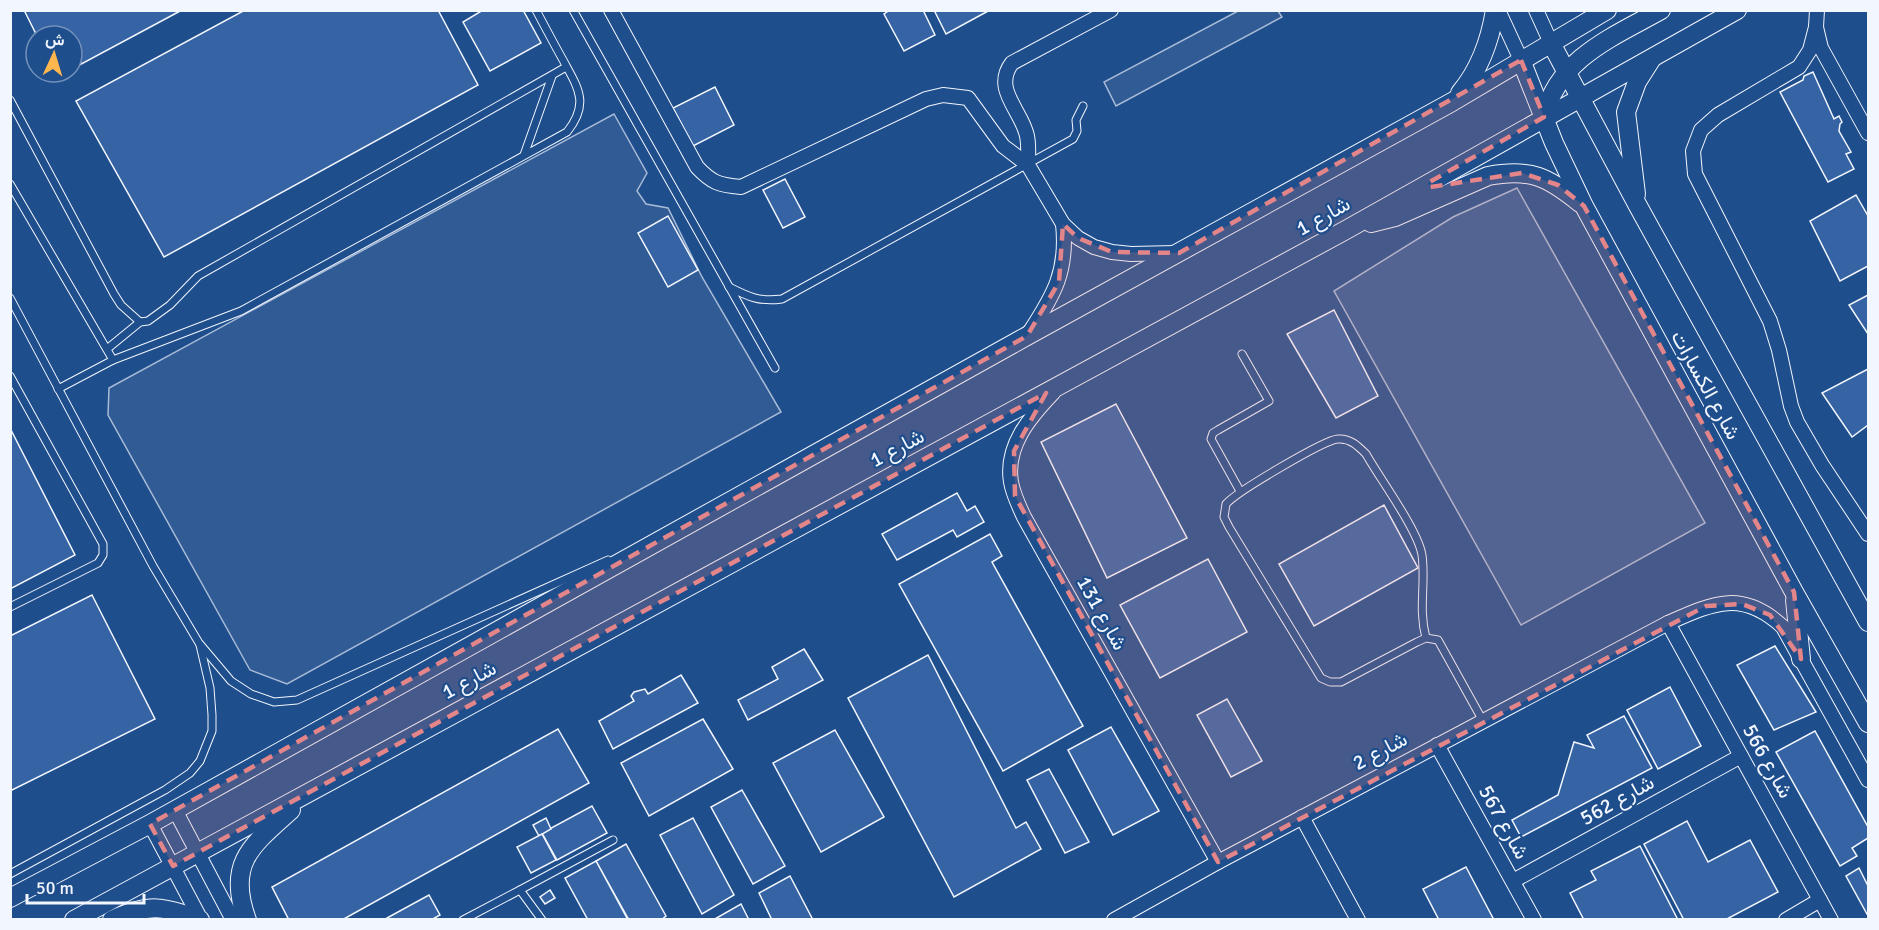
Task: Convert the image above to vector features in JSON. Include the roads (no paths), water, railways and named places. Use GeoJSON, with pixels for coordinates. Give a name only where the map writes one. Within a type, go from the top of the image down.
{"type":"FeatureCollection","features":[{"type":"Feature","properties":{"kind":"street"},"geometry":{"type":"LineString","coordinates":[[611,10],[697,167],[710,181],[724,186],[741,187],[926,99],[943,95],[969,99],[1003,146],[1028,165]]}},
{"type":"Feature","properties":{"kind":"street"},"geometry":{"type":"LineString","coordinates":[[1028,165],[1027,135],[1005,84],[1005,72],[1012,63],[1111,10]]}},
{"type":"Feature","properties":{"kind":"street"},"geometry":{"type":"LineString","coordinates":[[1496,10],[1521,60]]}},
{"type":"Feature","properties":{"kind":"street"},"geometry":{"type":"LineString","coordinates":[[1452,102],[1478,68],[1496,10]]}},
{"type":"Feature","properties":{"kind":"street"},"geometry":{"type":"LineString","coordinates":[[1536,10],[1551,43]]}},
{"type":"Feature","properties":{"kind":"street","name":"شارع 1"},"geometry":{"type":"LineString","coordinates":[[10,898],[150,824],[1452,102],[1607,10]]}},
{"type":"Feature","properties":{"kind":"street"},"geometry":{"type":"LineString","coordinates":[[1544,117],[1552,95],[1574,64],[1591,50],[1661,10]]}},
{"type":"Feature","properties":{"kind":"street","name":"شارع 1"},"geometry":{"type":"LineString","coordinates":[[74,920],[1344,231],[1737,10]]}},
{"type":"Feature","properties":{"kind":"street"},"geometry":{"type":"LineString","coordinates":[[1817,10],[1816,27],[1810,50],[1798,68],[1708,122],[1696,140],[1693,163],[1695,174],[1770,321],[1794,414],[1822,465],[1869,534]]}},
{"type":"Feature","properties":{"kind":"street"},"geometry":{"type":"LineString","coordinates":[[1816,27],[1821,48],[1869,133]]}},
{"type":"Feature","properties":{"kind":"street","name":"شارع الكسارات"},"geometry":{"type":"LineString","coordinates":[[1551,43],[1638,206],[1869,622]]}},
{"type":"Feature","properties":{"kind":"street"},"geometry":{"type":"LineString","coordinates":[[1638,206],[1626,112],[1637,82],[1652,58]]}},
{"type":"Feature","properties":{"kind":"street","name":"شارع الكسارات"},"geometry":{"type":"LineString","coordinates":[[1521,60],[1584,206],[1794,592],[1869,723]]}},
{"type":"Feature","properties":{"kind":"street","name":"شارع 1"},"geometry":{"type":"LineString","coordinates":[[1028,165],[1063,224],[1078,238],[1112,252],[1179,253]]}},
{"type":"Feature","properties":{"kind":"street"},"geometry":{"type":"LineString","coordinates":[[1344,231],[1395,217],[1488,176],[1504,173],[1522,173],[1540,177],[1558,185],[1584,206]]}},
{"type":"Feature","properties":{"kind":"street","name":"شارع 1"},"geometry":{"type":"LineString","coordinates":[[1028,336],[1059,282],[1064,264],[1063,224]]}},
{"type":"Feature","properties":{"kind":"street","name":"شارع 131"},"geometry":{"type":"LineString","coordinates":[[1062,385],[1033,414],[1021,432],[1011,467],[1011,482],[1015,496],[1024,517],[1218,862]]}},
{"type":"Feature","properties":{"kind":"street"},"geometry":{"type":"LineString","coordinates":[[1837,564],[1869,595]]}},
{"type":"Feature","properties":{"kind":"street"},"geometry":{"type":"LineString","coordinates":[[1794,592],[1801,659]]}},
{"type":"Feature","properties":{"kind":"street"},"geometry":{"type":"LineString","coordinates":[[1668,623],[1706,606],[1723,603],[1742,604],[1758,609],[1777,621],[1783,627],[1869,780]]}},
{"type":"Feature","properties":{"kind":"street","name":"شارع 2"},"geometry":{"type":"LineString","coordinates":[[1114,920],[1218,862],[1668,623]]}},
{"type":"Feature","properties":{"kind":"street","name":"شارع 566"},"geometry":{"type":"LineString","coordinates":[[1668,623],[1831,920]]}},
{"type":"Feature","properties":{"kind":"street","name":"شارع 567"},"geometry":{"type":"LineString","coordinates":[[1437,745],[1534,920]]}},
{"type":"Feature","properties":{"kind":"street","name":"شارع 562"},"geometry":{"type":"LineString","coordinates":[[1513,881],[1741,756]]}},
{"type":"Feature","properties":{"kind":"street"},"geometry":{"type":"LineString","coordinates":[[247,920],[240,891],[240,871],[248,852],[261,837],[317,788]]}},
{"type":"Feature","properties":{"kind":"street"},"geometry":{"type":"LineString","coordinates":[[175,810],[233,920]]}},
{"type":"Feature","properties":{"kind":"street"},"geometry":{"type":"LineString","coordinates":[[1302,817],[1358,920]]}},
{"type":"Feature","properties":{"kind":"street"},"geometry":{"type":"LineString","coordinates":[[150,824],[201,920]]}},
{"type":"Feature","properties":{"kind":"street"},"geometry":{"type":"LineString","coordinates":[[1786,920],[1820,900]]}},
{"type":"Feature","properties":{"kind":"street"},"geometry":{"type":"LineString","coordinates":[[112,920],[142,909],[160,908],[174,910],[201,920]]}},
{"type":"Feature","properties":{"kind":"lane"},"geometry":{"type":"LineString","coordinates":[[58,389],[113,360],[241,311],[567,132],[577,117],[579,90],[536,10]]}},
{"type":"Feature","properties":{"kind":"lane"},"geometry":{"type":"LineString","coordinates":[[573,10],[775,368]]}},
{"type":"Feature","properties":{"kind":"lane"},"geometry":{"type":"LineString","coordinates":[[107,349],[140,322],[148,321],[170,305],[198,276],[566,67]]}},
{"type":"Feature","properties":{"kind":"lane"},"geometry":{"type":"LineString","coordinates":[[524,155],[552,75]]}},
{"type":"Feature","properties":{"kind":"lane"},"geometry":{"type":"LineString","coordinates":[[10,100],[114,294],[121,305],[140,322]]}},
{"type":"Feature","properties":{"kind":"lane"},"geometry":{"type":"LineString","coordinates":[[729,287],[752,298],[766,301],[782,299],[1073,139],[1077,131],[1076,120],[1083,106]]}},
{"type":"Feature","properties":{"kind":"lane"},"geometry":{"type":"LineString","coordinates":[[10,184],[113,360]]}},
{"type":"Feature","properties":{"kind":"lane"},"geometry":{"type":"LineString","coordinates":[[10,298],[153,566],[199,643],[231,681],[251,694],[274,702],[297,700],[504,605],[690,524]]}},
{"type":"Feature","properties":{"kind":"lane"},"geometry":{"type":"LineString","coordinates":[[1240,491],[1211,439],[1213,433],[1268,402],[1242,354]]}},
{"type":"Feature","properties":{"kind":"lane"},"geometry":{"type":"LineString","coordinates":[[10,376],[103,544],[104,555],[98,563],[10,608]]}},
{"type":"Feature","properties":{"kind":"lane"},"geometry":{"type":"LineString","coordinates":[[1426,639],[1421,610],[1422,561],[1419,544],[1366,454],[1358,446],[1342,439],[1335,439],[1240,491],[1226,504],[1224,517],[1321,678],[1330,682],[1341,682],[1426,639],[1438,640],[1483,721]]}},
{"type":"Feature","properties":{"kind":"lane"},"geometry":{"type":"LineString","coordinates":[[10,874],[165,790],[190,773],[200,760],[212,732],[210,688],[199,643]]}},
{"type":"Feature","properties":{"kind":"lane"},"geometry":{"type":"LineString","coordinates":[[463,920],[613,840]]}},
{"type":"Feature","properties":{"kind":"lane"},"geometry":{"type":"LineString","coordinates":[[520,890],[542,920]]}}]}
